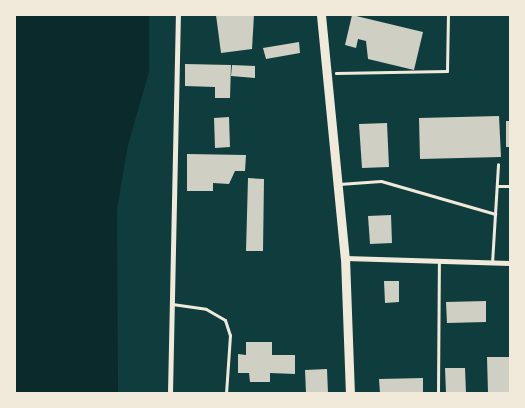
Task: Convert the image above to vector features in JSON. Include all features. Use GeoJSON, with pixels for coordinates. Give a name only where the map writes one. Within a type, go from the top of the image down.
{"type":"FeatureCollection","features":[{"type":"Feature","properties":{"kind":"street"},"geometry":{"type":"LineString","coordinates":[[170,393],[178,15]]}},
{"type":"Feature","properties":{"kind":"street"},"geometry":{"type":"LineString","coordinates":[[321,15],[345,258],[350,393]]}},
{"type":"Feature","properties":{"kind":"street"},"geometry":{"type":"LineString","coordinates":[[345,258],[510,263]]}},
{"type":"Feature","properties":{"kind":"lane"},"geometry":{"type":"LineString","coordinates":[[492,263],[498,164]]}},
{"type":"Feature","properties":{"kind":"lane"},"geometry":{"type":"LineString","coordinates":[[338,184],[381,181],[495,214]]}},
{"type":"Feature","properties":{"kind":"lane"},"geometry":{"type":"LineString","coordinates":[[496,186],[510,186]]}},
{"type":"Feature","properties":{"kind":"lane"},"geometry":{"type":"LineString","coordinates":[[438,393],[439,262]]}},
{"type":"Feature","properties":{"kind":"lane"},"geometry":{"type":"LineString","coordinates":[[171,304],[206,308],[225,320],[230,335],[226,393]]}},
{"type":"Feature","properties":{"kind":"path"},"geometry":{"type":"LineString","coordinates":[[327,73],[447,71],[448,15]]}},
{"type":"Feature","properties":{"kind":"water"},"geometry":{"type":"Polygon","coordinates":[[[15,15],[149,15],[149,72],[128,145],[117,209],[118,393],[15,393],[15,15]]]}},
{"type":"Feature","properties":{"kind":"building"},"geometry":{"type":"Polygon","coordinates":[[[216,15],[254,15],[252,49],[221,53],[216,15]]]}},
{"type":"Feature","properties":{"kind":"building"},"geometry":{"type":"Polygon","coordinates":[[[352,15],[423,32],[414,70],[368,59],[366,41],[358,39],[356,48],[345,45],[352,15]]]}},
{"type":"Feature","properties":{"kind":"building"},"geometry":{"type":"Polygon","coordinates":[[[299,42],[300,53],[266,59],[263,48],[299,42]]]}},
{"type":"Feature","properties":{"kind":"building"},"geometry":{"type":"Polygon","coordinates":[[[185,64],[231,65],[230,98],[215,98],[215,87],[185,86],[185,64]]]}},
{"type":"Feature","properties":{"kind":"building"},"geometry":{"type":"Polygon","coordinates":[[[232,65],[255,66],[255,78],[231,76],[232,65]]]}},
{"type":"Feature","properties":{"kind":"building"},"geometry":{"type":"Polygon","coordinates":[[[499,116],[501,157],[420,159],[419,118],[499,116]]]}},
{"type":"Feature","properties":{"kind":"building"},"geometry":{"type":"Polygon","coordinates":[[[229,117],[230,147],[215,148],[214,118],[229,117]]]}},
{"type":"Feature","properties":{"kind":"building"},"geometry":{"type":"Polygon","coordinates":[[[506,121],[510,121],[510,147],[506,147],[506,121]]]}},
{"type":"Feature","properties":{"kind":"building"},"geometry":{"type":"Polygon","coordinates":[[[387,123],[389,167],[362,168],[359,124],[387,123]]]}},
{"type":"Feature","properties":{"kind":"building"},"geometry":{"type":"Polygon","coordinates":[[[187,154],[246,155],[245,171],[235,171],[229,184],[213,183],[213,191],[187,191],[187,154]]]}},
{"type":"Feature","properties":{"kind":"building"},"geometry":{"type":"Polygon","coordinates":[[[248,178],[264,179],[263,251],[246,251],[248,178]]]}},
{"type":"Feature","properties":{"kind":"building"},"geometry":{"type":"Polygon","coordinates":[[[391,215],[392,243],[370,244],[368,216],[391,215]]]}},
{"type":"Feature","properties":{"kind":"building"},"geometry":{"type":"Polygon","coordinates":[[[384,281],[399,281],[399,302],[385,303],[384,281]]]}},
{"type":"Feature","properties":{"kind":"building"},"geometry":{"type":"Polygon","coordinates":[[[486,301],[486,322],[447,323],[446,302],[486,301]]]}},
{"type":"Feature","properties":{"kind":"building"},"geometry":{"type":"Polygon","coordinates":[[[246,342],[272,342],[272,355],[295,355],[295,374],[270,373],[270,382],[250,382],[249,373],[238,373],[238,354],[246,355],[246,342]]]}},
{"type":"Feature","properties":{"kind":"building"},"geometry":{"type":"Polygon","coordinates":[[[487,357],[510,357],[510,393],[488,393],[487,357]]]}},
{"type":"Feature","properties":{"kind":"building"},"geometry":{"type":"Polygon","coordinates":[[[445,368],[465,368],[466,393],[446,393],[445,368]]]}},
{"type":"Feature","properties":{"kind":"building"},"geometry":{"type":"Polygon","coordinates":[[[327,369],[328,393],[306,393],[305,370],[327,369]]]}},
{"type":"Feature","properties":{"kind":"building"},"geometry":{"type":"Polygon","coordinates":[[[423,378],[423,393],[380,393],[379,379],[423,378]]]}}]}
